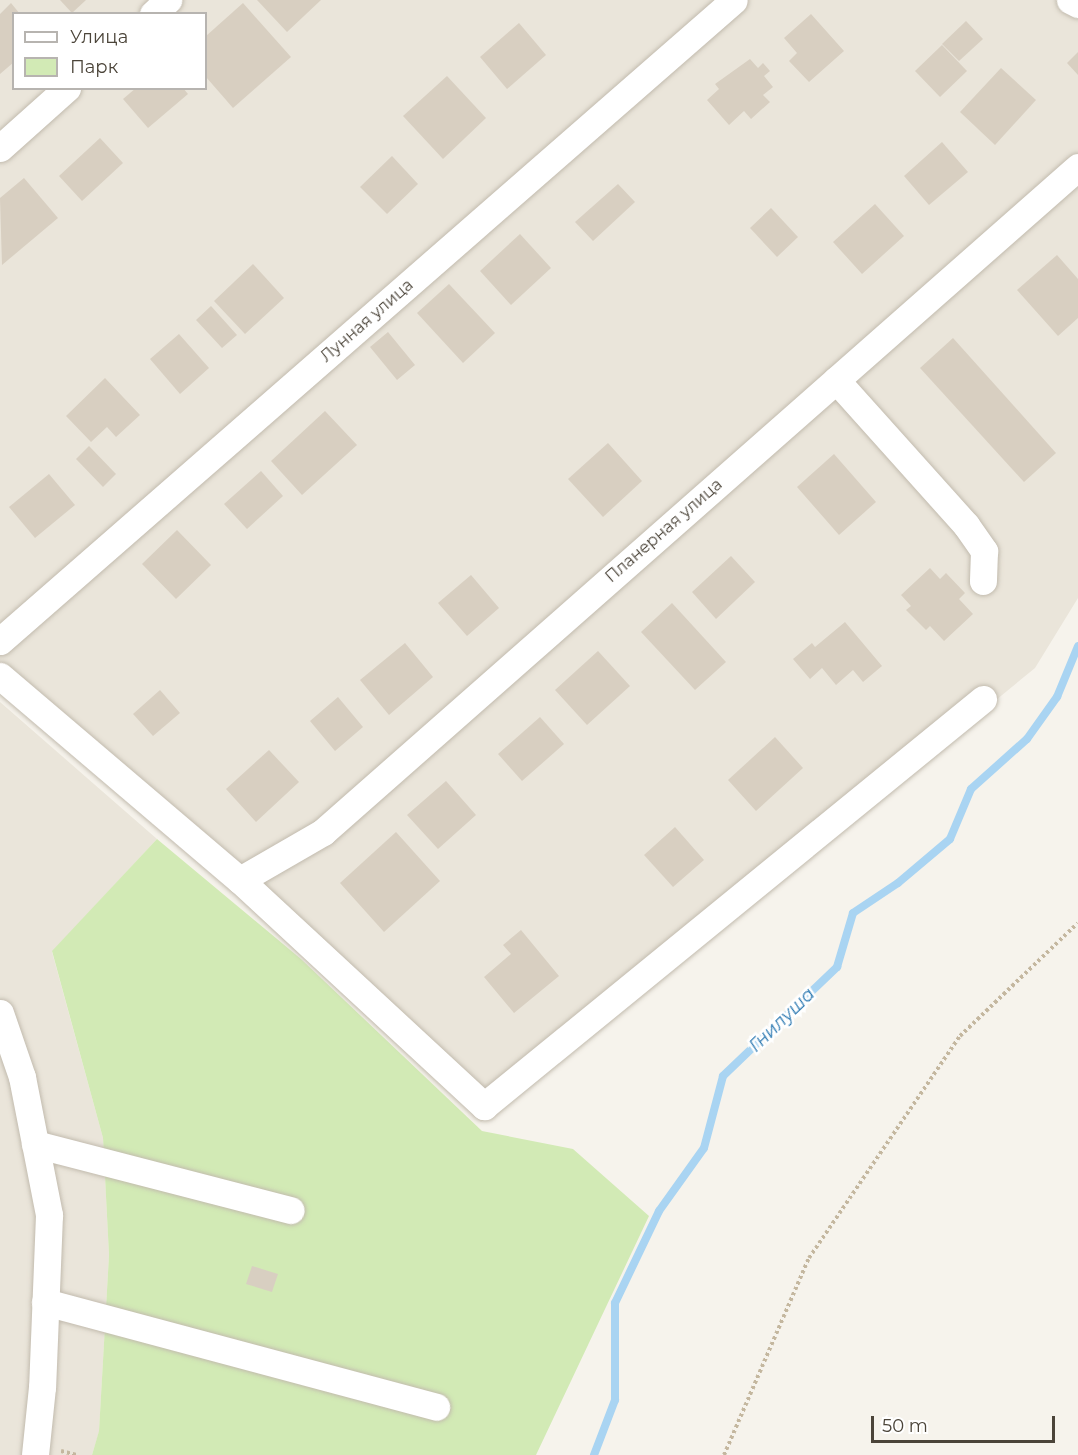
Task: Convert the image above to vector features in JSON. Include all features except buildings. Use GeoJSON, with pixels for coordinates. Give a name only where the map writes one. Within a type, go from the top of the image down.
{"type":"FeatureCollection","features":[{"type":"Feature","properties":{"kind":"street"},"geometry":{"type":"LineString","coordinates":[[155,12],[168,0]]}},
{"type":"Feature","properties":{"kind":"street","name":"Лунная улица"},"geometry":{"type":"LineString","coordinates":[[0,642],[734,0]]}},
{"type":"Feature","properties":{"kind":"street"},"geometry":{"type":"LineString","coordinates":[[1071,0],[1078,4]]}},
{"type":"Feature","properties":{"kind":"street"},"geometry":{"type":"LineString","coordinates":[[0,147],[65,90]]}},
{"type":"Feature","properties":{"kind":"street","name":"Планерная улица"},"geometry":{"type":"LineString","coordinates":[[240,880],[323,832],[1078,167]]}},
{"type":"Feature","properties":{"kind":"street"},"geometry":{"type":"LineString","coordinates":[[836,380],[972,534],[984,551],[982,581]]}},
{"type":"Feature","properties":{"kind":"street"},"geometry":{"type":"LineString","coordinates":[[0,676],[240,880],[483,1106],[983,699]]}},
{"type":"Feature","properties":{"kind":"street"},"geometry":{"type":"LineString","coordinates":[[0,1013],[22,1077],[49,1215],[35,1455]]}},
{"type":"Feature","properties":{"kind":"street"},"geometry":{"type":"LineString","coordinates":[[35,1144],[291,1210]]}},
{"type":"Feature","properties":{"kind":"street"},"geometry":{"type":"LineString","coordinates":[[45,1302],[436,1407]]}},
{"type":"Feature","properties":{"kind":"path"},"geometry":{"type":"LineString","coordinates":[[724,1455],[815,1249],[960,1036],[1078,923]]}},
{"type":"Feature","properties":{"kind":"shaded area"},"geometry":{"type":"Polygon","coordinates":[[[0,0],[1078,0],[1078,598],[1035,668],[481,1122],[0,664],[0,0]]]}},
{"type":"Feature","properties":{"kind":"shaded area"},"geometry":{"type":"Polygon","coordinates":[[[0,702],[157,839],[52,952],[103,1138],[109,1255],[99,1432],[92,1455],[0,1455],[0,702]]]}},
{"type":"Feature","properties":{"kind":"green space"},"geometry":{"type":"Polygon","coordinates":[[[157,839],[301,959],[482,1131],[573,1149],[649,1216],[536,1455],[92,1455],[99,1431],[109,1255],[103,1138],[52,951],[157,839]]]}},
{"type":"Feature","properties":{"kind":"waterway","name":"Гнилуша"},"geometry":{"type":"LineString","coordinates":[[594,1455],[615,1400],[615,1303],[659,1211],[704,1148],[723,1076],[837,967],[853,913],[898,883],[950,839],[971,789],[1027,739],[1057,697],[1078,646]]}}]}
